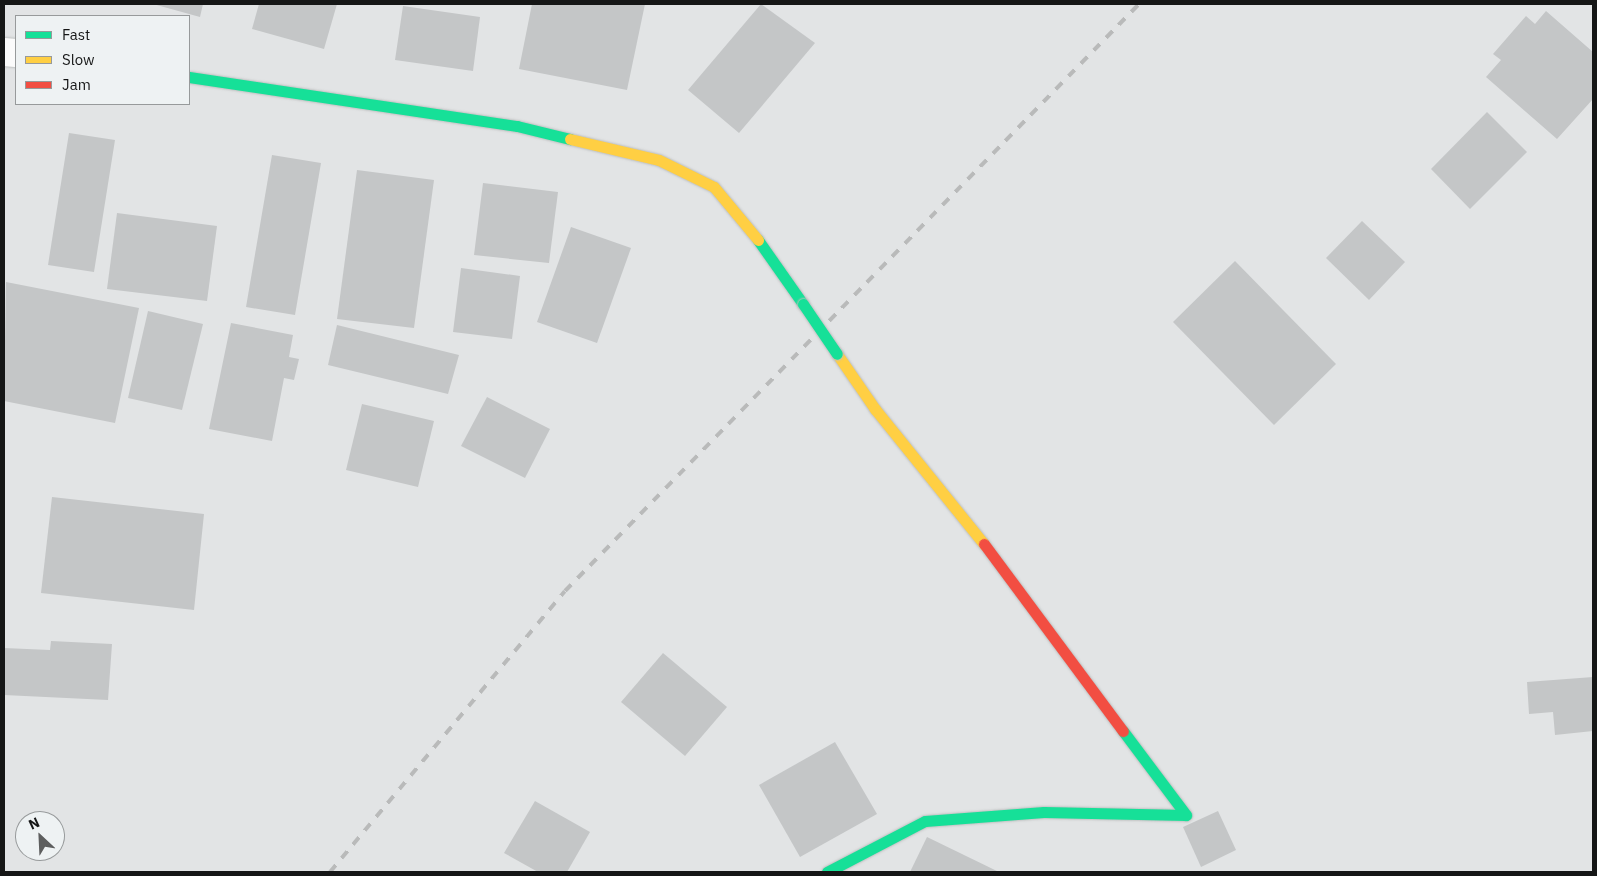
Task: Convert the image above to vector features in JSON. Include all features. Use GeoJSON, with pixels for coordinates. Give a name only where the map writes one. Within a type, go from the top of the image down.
{"type":"FeatureCollection","features":[{"type":"Feature","properties":{"kind":"street"},"geometry":{"type":"LineString","coordinates":[[190,77],[516,126],[659,160],[714,186],[770,254],[875,410],[983,543],[1186,815],[1044,812],[925,821],[827,872]]}},
{"type":"Feature","properties":{"kind":"building"},"geometry":{"type":"Polygon","coordinates":[[[153,4],[203,4],[200,17],[153,4]]]}},
{"type":"Feature","properties":{"kind":"building"},"geometry":{"type":"Polygon","coordinates":[[[259,4],[337,4],[324,49],[252,29],[259,4]]]}},
{"type":"Feature","properties":{"kind":"building"},"geometry":{"type":"Polygon","coordinates":[[[532,4],[645,4],[627,90],[519,69],[532,4]]]}},
{"type":"Feature","properties":{"kind":"building"},"geometry":{"type":"Polygon","coordinates":[[[761,4],[815,43],[739,133],[688,90],[761,4]]]}},
{"type":"Feature","properties":{"kind":"building"},"geometry":{"type":"Polygon","coordinates":[[[403,6],[480,17],[473,71],[395,60],[403,6]]]}},
{"type":"Feature","properties":{"kind":"building"},"geometry":{"type":"Polygon","coordinates":[[[1546,11],[1593,52],[1593,99],[1557,139],[1486,77],[1501,60],[1493,54],[1526,16],[1535,24],[1546,11]]]}},
{"type":"Feature","properties":{"kind":"building"},"geometry":{"type":"Polygon","coordinates":[[[1487,112],[1527,152],[1470,209],[1431,169],[1487,112]]]}},
{"type":"Feature","properties":{"kind":"building"},"geometry":{"type":"Polygon","coordinates":[[[69,133],[115,140],[94,272],[48,265],[69,133]]]}},
{"type":"Feature","properties":{"kind":"building"},"geometry":{"type":"Polygon","coordinates":[[[272,155],[321,163],[295,315],[246,307],[272,155]]]}},
{"type":"Feature","properties":{"kind":"building"},"geometry":{"type":"Polygon","coordinates":[[[357,170],[434,180],[414,328],[337,319],[357,170]]]}},
{"type":"Feature","properties":{"kind":"building"},"geometry":{"type":"Polygon","coordinates":[[[483,183],[558,192],[549,263],[474,255],[483,183]]]}},
{"type":"Feature","properties":{"kind":"building"},"geometry":{"type":"Polygon","coordinates":[[[117,213],[217,226],[207,301],[107,289],[117,213]]]}},
{"type":"Feature","properties":{"kind":"building"},"geometry":{"type":"Polygon","coordinates":[[[1362,221],[1405,262],[1369,300],[1326,258],[1362,221]]]}},
{"type":"Feature","properties":{"kind":"building"},"geometry":{"type":"Polygon","coordinates":[[[571,227],[631,248],[597,343],[537,322],[571,227]]]}},
{"type":"Feature","properties":{"kind":"building"},"geometry":{"type":"Polygon","coordinates":[[[1235,261],[1336,364],[1274,425],[1173,322],[1235,261]]]}},
{"type":"Feature","properties":{"kind":"building"},"geometry":{"type":"Polygon","coordinates":[[[461,268],[520,276],[512,339],[453,332],[461,268]]]}},
{"type":"Feature","properties":{"kind":"building"},"geometry":{"type":"Polygon","coordinates":[[[6,282],[139,308],[115,423],[4,401],[6,282]]]}},
{"type":"Feature","properties":{"kind":"building"},"geometry":{"type":"Polygon","coordinates":[[[148,311],[203,324],[182,410],[128,398],[148,311]]]}},
{"type":"Feature","properties":{"kind":"building"},"geometry":{"type":"Polygon","coordinates":[[[231,323],[293,335],[289,357],[299,359],[294,380],[284,378],[272,441],[209,429],[231,323]]]}},
{"type":"Feature","properties":{"kind":"building"},"geometry":{"type":"Polygon","coordinates":[[[337,325],[459,355],[448,394],[328,365],[337,325]]]}},
{"type":"Feature","properties":{"kind":"building"},"geometry":{"type":"Polygon","coordinates":[[[487,397],[550,429],[525,478],[461,446],[487,397]]]}},
{"type":"Feature","properties":{"kind":"building"},"geometry":{"type":"Polygon","coordinates":[[[362,404],[434,421],[418,487],[346,470],[362,404]]]}},
{"type":"Feature","properties":{"kind":"building"},"geometry":{"type":"Polygon","coordinates":[[[52,497],[204,514],[194,610],[41,593],[52,497]]]}},
{"type":"Feature","properties":{"kind":"building"},"geometry":{"type":"Polygon","coordinates":[[[51,641],[112,644],[108,700],[4,695],[4,648],[50,650],[51,641]]]}},
{"type":"Feature","properties":{"kind":"building"},"geometry":{"type":"Polygon","coordinates":[[[663,653],[727,707],[685,756],[621,702],[663,653]]]}},
{"type":"Feature","properties":{"kind":"building"},"geometry":{"type":"Polygon","coordinates":[[[1593,677],[1593,731],[1555,735],[1553,712],[1529,714],[1527,682],[1593,677]]]}},
{"type":"Feature","properties":{"kind":"building"},"geometry":{"type":"Polygon","coordinates":[[[835,742],[877,814],[800,857],[759,785],[835,742]]]}},
{"type":"Feature","properties":{"kind":"building"},"geometry":{"type":"Polygon","coordinates":[[[535,801],[590,832],[567,872],[538,872],[504,853],[535,801]]]}},
{"type":"Feature","properties":{"kind":"building"},"geometry":{"type":"Polygon","coordinates":[[[1218,811],[1236,850],[1201,867],[1183,827],[1218,811]]]}},
{"type":"Feature","properties":{"kind":"building"},"geometry":{"type":"Polygon","coordinates":[[[927,837],[999,872],[910,872],[927,837]]]}},
{"type":"Feature","properties":{"kind":"railway"},"geometry":{"type":"LineString","coordinates":[[330,872],[565,591],[1139,4]]}},
{"type":"Feature","properties":{"kind":"traffic: fast"},"geometry":{"type":"LineString","coordinates":[[190,77],[517,126],[570,139]]}},
{"type":"Feature","properties":{"kind":"traffic: fast"},"geometry":{"type":"LineString","coordinates":[[758,240],[803,304]]}},
{"type":"Feature","properties":{"kind":"traffic: fast"},"geometry":{"type":"LineString","coordinates":[[803,304],[837,354]]}},
{"type":"Feature","properties":{"kind":"traffic: fast"},"geometry":{"type":"LineString","coordinates":[[1123,731],[1186,815]]}},
{"type":"Feature","properties":{"kind":"traffic: fast"},"geometry":{"type":"LineString","coordinates":[[827,872],[925,821],[1044,812],[1186,815]]}},
{"type":"Feature","properties":{"kind":"traffic: slow"},"geometry":{"type":"LineString","coordinates":[[570,139],[659,160],[714,187],[758,240]]}},
{"type":"Feature","properties":{"kind":"traffic: slow"},"geometry":{"type":"LineString","coordinates":[[837,354],[875,409],[984,544]]}},
{"type":"Feature","properties":{"kind":"traffic: jam"},"geometry":{"type":"LineString","coordinates":[[984,544],[1123,731]]}}]}
